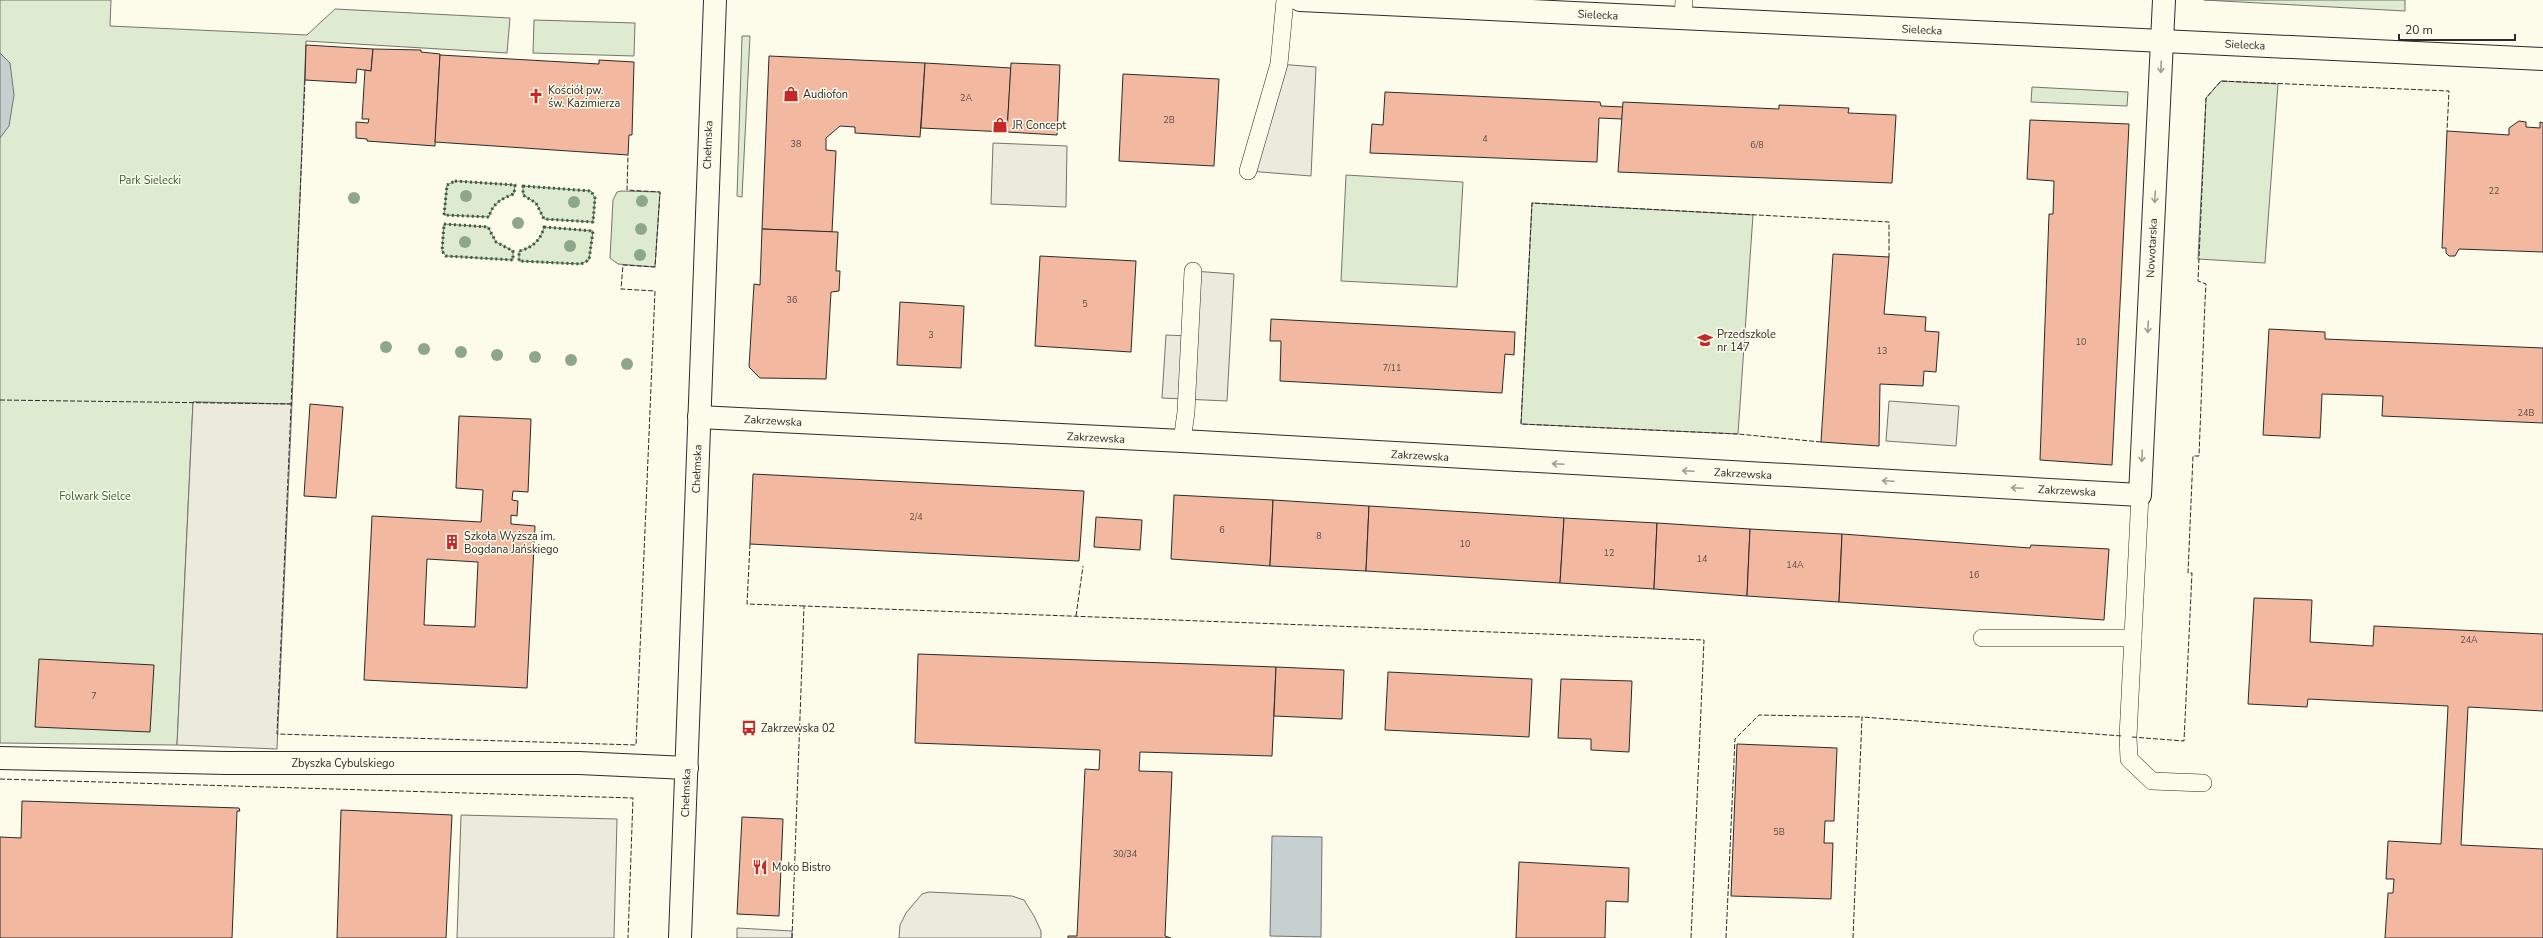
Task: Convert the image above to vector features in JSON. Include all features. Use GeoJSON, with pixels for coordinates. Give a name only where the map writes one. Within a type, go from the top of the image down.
{"type":"FeatureCollection","features":[{"type":"Feature","properties":{"kind":"street","name":"Chełmska"},"geometry":{"type":"LineString","coordinates":[[680,938],[715,0]]}},
{"type":"Feature","properties":{"kind":"street","name":"Sielecka"},"geometry":{"type":"LineString","coordinates":[[1300,0],[1683,10],[2162,41],[2543,58]]}},
{"type":"Feature","properties":{"kind":"street","name":"Nowotarska"},"geometry":{"type":"LineString","coordinates":[[2140,495],[2164,0]]}},
{"type":"Feature","properties":{"kind":"street","name":"Zakrzewska"},"geometry":{"type":"LineString","coordinates":[[699,417],[1182,441],[2140,495]]}},
{"type":"Feature","properties":{"kind":"street","name":"Zbyszka Cybulskiego"},"geometry":{"type":"LineString","coordinates":[[0,758],[227,763],[579,763],[687,768]]}},
{"type":"Feature","properties":{"kind":"lane"},"geometry":{"type":"LineString","coordinates":[[1248,171],[1279,64],[1284,0]]}},
{"type":"Feature","properties":{"kind":"lane"},"geometry":{"type":"LineString","coordinates":[[1182,441],[1187,406],[1193,271]]}},
{"type":"Feature","properties":{"kind":"lane"},"geometry":{"type":"LineString","coordinates":[[2140,495],[2129,759],[2152,781],[2203,783]]}},
{"type":"Feature","properties":{"kind":"lane"},"geometry":{"type":"LineString","coordinates":[[1982,638],[2133,638]]}},
{"type":"Feature","properties":{"kind":"green space","name":"Park Sielecki"},"geometry":{"type":"Polygon","coordinates":[[[0,0],[111,0],[110,26],[307,35],[335,9],[510,18],[507,53],[306,41],[292,404],[193,402],[177,745],[0,743],[0,0]]]}},
{"type":"Feature","properties":{"kind":"green space"},"geometry":{"type":"Polygon","coordinates":[[[2204,0],[2405,0],[2405,11],[2204,0]]]}},
{"type":"Feature","properties":{"kind":"green space"},"geometry":{"type":"Polygon","coordinates":[[[534,20],[635,23],[634,56],[533,53],[534,20]]]}},
{"type":"Feature","properties":{"kind":"green space"},"geometry":{"type":"Polygon","coordinates":[[[742,36],[750,36],[742,197],[737,196],[742,36]]]}},
{"type":"Feature","properties":{"kind":"green space"},"geometry":{"type":"Polygon","coordinates":[[[2221,81],[2278,84],[2265,263],[2198,259],[2206,98],[2221,81]]]}},
{"type":"Feature","properties":{"kind":"green space"},"geometry":{"type":"Polygon","coordinates":[[[2032,87],[2128,92],[2127,106],[2031,102],[2032,87]]]}},
{"type":"Feature","properties":{"kind":"green space"},"geometry":{"type":"Polygon","coordinates":[[[1346,175],[1463,182],[1457,287],[1341,281],[1346,175]]]}},
{"type":"Feature","properties":{"kind":"green space"},"geometry":{"type":"Polygon","coordinates":[[[455,181],[515,185],[514,194],[505,197],[498,202],[492,208],[489,217],[444,215],[447,185],[455,181]]]}},
{"type":"Feature","properties":{"kind":"green space"},"geometry":{"type":"Polygon","coordinates":[[[523,186],[591,191],[595,198],[593,222],[544,219],[536,203],[523,195],[523,186]]]}},
{"type":"Feature","properties":{"kind":"green space"},"geometry":{"type":"Polygon","coordinates":[[[617,192],[660,192],[655,267],[618,264],[610,258],[613,200],[617,192]]]}},
{"type":"Feature","properties":{"kind":"green space","name":"Przedszkole nr 147"},"geometry":{"type":"Polygon","coordinates":[[[1532,203],[1753,215],[1738,434],[1521,424],[1532,203]]]}},
{"type":"Feature","properties":{"kind":"green space"},"geometry":{"type":"Polygon","coordinates":[[[444,224],[488,227],[496,242],[513,251],[513,260],[446,256],[442,251],[444,224]]]}},
{"type":"Feature","properties":{"kind":"green space"},"geometry":{"type":"Polygon","coordinates":[[[544,227],[593,231],[589,260],[581,264],[519,261],[519,251],[532,246],[541,236],[544,227]]]}},
{"type":"Feature","properties":{"kind":"shaded area"},"geometry":{"type":"Polygon","coordinates":[[[0,53],[10,63],[14,95],[9,126],[0,138],[0,53]]]}},
{"type":"Feature","properties":{"kind":"shaded area"},"geometry":{"type":"Polygon","coordinates":[[[1279,64],[1316,67],[1311,176],[1248,171],[1279,64]]]}},
{"type":"Feature","properties":{"kind":"shaded area"},"geometry":{"type":"Polygon","coordinates":[[[993,143],[1067,146],[1066,207],[991,204],[993,143]]]}},
{"type":"Feature","properties":{"kind":"shaded area"},"geometry":{"type":"Polygon","coordinates":[[[1193,271],[1234,274],[1227,401],[1162,398],[1166,335],[1189,336],[1193,271]]]}},
{"type":"Feature","properties":{"kind":"shaded area"},"geometry":{"type":"Polygon","coordinates":[[[1889,401],[1959,406],[1956,446],[1886,441],[1889,401]]]}},
{"type":"Feature","properties":{"kind":"shaded area"},"geometry":{"type":"Polygon","coordinates":[[[193,402],[292,404],[277,749],[177,745],[193,402]]]}},
{"type":"Feature","properties":{"kind":"shaded area"},"geometry":{"type":"Polygon","coordinates":[[[461,815],[617,819],[614,938],[457,938],[461,815]]]}},
{"type":"Feature","properties":{"kind":"shaded area"},"geometry":{"type":"Polygon","coordinates":[[[1272,836],[1322,837],[1321,937],[1270,936],[1272,836]]]}},
{"type":"Feature","properties":{"kind":"shaded area"},"geometry":{"type":"Polygon","coordinates":[[[929,892],[1012,896],[1024,900],[1041,931],[1041,938],[899,938],[900,925],[906,913],[922,894],[929,892]]]}},
{"type":"Feature","properties":{"kind":"shaded area"},"geometry":{"type":"Polygon","coordinates":[[[737,928],[792,931],[792,938],[737,938],[737,928]]]}},
{"type":"Feature","properties":{"kind":"building"},"geometry":{"type":"Polygon","coordinates":[[[306,45],[373,49],[371,71],[357,69],[356,83],[305,80],[306,45]]]}},
{"type":"Feature","properties":{"kind":"building"},"geometry":{"type":"Polygon","coordinates":[[[373,49],[421,50],[421,52],[440,54],[435,146],[367,141],[367,139],[356,138],[356,122],[368,123],[369,119],[362,119],[365,70],[371,71],[373,49]]]}},
{"type":"Feature","properties":{"kind":"building","name":"Kościół pw. św. Kazimierza"},"geometry":{"type":"Polygon","coordinates":[[[440,55],[599,64],[599,60],[634,62],[632,135],[629,135],[628,155],[435,142],[440,55]]]}},
{"type":"Feature","properties":{"kind":"building"},"geometry":{"type":"Polygon","coordinates":[[[769,56],[925,63],[920,137],[855,133],[855,127],[840,126],[826,138],[826,150],[836,151],[832,232],[762,229],[769,56]]]}},
{"type":"Feature","properties":{"kind":"building"},"geometry":{"type":"Polygon","coordinates":[[[925,63],[1011,68],[1007,132],[921,128],[925,63]]]}},
{"type":"Feature","properties":{"kind":"building"},"geometry":{"type":"Polygon","coordinates":[[[1011,63],[1060,65],[1057,135],[1007,132],[1011,63]]]}},
{"type":"Feature","properties":{"kind":"building"},"geometry":{"type":"Polygon","coordinates":[[[1123,74],[1219,79],[1214,166],[1119,161],[1123,74]]]}},
{"type":"Feature","properties":{"kind":"building"},"geometry":{"type":"Polygon","coordinates":[[[1385,92],[1600,102],[1601,106],[1623,107],[1622,119],[1599,118],[1597,162],[1370,153],[1372,124],[1383,125],[1385,92]]]}},
{"type":"Feature","properties":{"kind":"building"},"geometry":{"type":"Polygon","coordinates":[[[1623,102],[1779,109],[1779,105],[1849,108],[1848,113],[1896,115],[1892,183],[1618,172],[1623,102]]]}},
{"type":"Feature","properties":{"kind":"building"},"geometry":{"type":"Polygon","coordinates":[[[2030,120],[2129,124],[2112,465],[2040,460],[2049,214],[2053,214],[2054,181],[2027,179],[2030,120]]]}},
{"type":"Feature","properties":{"kind":"building"},"geometry":{"type":"Polygon","coordinates":[[[2519,121],[2526,122],[2526,127],[2540,128],[2540,122],[2543,123],[2543,252],[2459,249],[2455,256],[2449,256],[2446,253],[2446,248],[2442,248],[2447,131],[2509,135],[2509,128],[2519,121]]]}},
{"type":"Feature","properties":{"kind":"building"},"geometry":{"type":"Polygon","coordinates":[[[762,229],[838,232],[836,271],[840,271],[839,291],[831,292],[826,379],[760,378],[749,367],[754,284],[760,285],[762,229]]]}},
{"type":"Feature","properties":{"kind":"building"},"geometry":{"type":"Polygon","coordinates":[[[1833,254],[1889,257],[1884,314],[1926,317],[1925,331],[1939,332],[1936,372],[1924,371],[1923,386],[1880,384],[1879,446],[1821,442],[1833,254]]]}},
{"type":"Feature","properties":{"kind":"building"},"geometry":{"type":"Polygon","coordinates":[[[1040,256],[1136,261],[1131,352],[1035,346],[1040,256]]]}},
{"type":"Feature","properties":{"kind":"building"},"geometry":{"type":"Polygon","coordinates":[[[900,302],[964,306],[961,368],[897,365],[900,302]]]}},
{"type":"Feature","properties":{"kind":"building"},"geometry":{"type":"Polygon","coordinates":[[[1271,319],[1515,332],[1514,355],[1505,354],[1502,393],[1280,381],[1281,341],[1270,341],[1271,319]]]}},
{"type":"Feature","properties":{"kind":"building"},"geometry":{"type":"Polygon","coordinates":[[[2269,329],[2325,332],[2325,339],[2543,348],[2543,423],[2382,416],[2383,396],[2322,394],[2320,438],[2263,435],[2269,329]]]}},
{"type":"Feature","properties":{"kind":"building"},"geometry":{"type":"Polygon","coordinates":[[[310,404],[343,407],[336,498],[304,496],[310,404]]]}},
{"type":"Feature","properties":{"kind":"building","name":"Szkoła Wyższa im. Bogdana Jańskiego"},"geometry":{"type":"Polygon","coordinates":[[[459,416],[531,419],[528,492],[513,491],[512,500],[518,501],[517,516],[511,515],[511,524],[535,526],[527,688],[364,680],[372,516],[481,522],[483,490],[456,488],[459,416]],[[427,559],[424,625],[475,627],[478,562],[427,559]]]}},
{"type":"Feature","properties":{"kind":"building"},"geometry":{"type":"Polygon","coordinates":[[[753,474],[1084,491],[1079,561],[750,544],[753,474]]]}},
{"type":"Feature","properties":{"kind":"building"},"geometry":{"type":"Polygon","coordinates":[[[1174,495],[1273,500],[1270,566],[1171,559],[1174,495]]]}},
{"type":"Feature","properties":{"kind":"building"},"geometry":{"type":"Polygon","coordinates":[[[1273,500],[1369,506],[1366,571],[1270,566],[1273,500]]]}},
{"type":"Feature","properties":{"kind":"building"},"geometry":{"type":"Polygon","coordinates":[[[1369,506],[1564,518],[1560,583],[1366,571],[1369,506]]]}},
{"type":"Feature","properties":{"kind":"building"},"geometry":{"type":"Polygon","coordinates":[[[1096,517],[1142,520],[1140,550],[1094,547],[1096,517]]]}},
{"type":"Feature","properties":{"kind":"building"},"geometry":{"type":"Polygon","coordinates":[[[1564,518],[1657,523],[1654,589],[1560,583],[1564,518]]]}},
{"type":"Feature","properties":{"kind":"building"},"geometry":{"type":"Polygon","coordinates":[[[1657,523],[1750,529],[1747,596],[1654,589],[1657,523]]]}},
{"type":"Feature","properties":{"kind":"building"},"geometry":{"type":"Polygon","coordinates":[[[1750,529],[1842,534],[1839,602],[1747,596],[1750,529]]]}},
{"type":"Feature","properties":{"kind":"building"},"geometry":{"type":"Polygon","coordinates":[[[1842,534],[2030,548],[2031,545],[2109,549],[2104,620],[1839,602],[1842,534]]]}},
{"type":"Feature","properties":{"kind":"building"},"geometry":{"type":"Polygon","coordinates":[[[2254,598],[2312,600],[2310,642],[2373,646],[2374,626],[2543,634],[2543,711],[2468,707],[2461,845],[2543,849],[2543,938],[2385,938],[2388,893],[2393,893],[2394,879],[2386,879],[2388,841],[2441,844],[2448,706],[2308,699],[2307,707],[2248,704],[2254,598]]]}},
{"type":"Feature","properties":{"kind":"building"},"geometry":{"type":"Polygon","coordinates":[[[918,654],[1276,667],[1272,756],[1140,752],[1139,771],[1172,772],[1165,936],[1171,938],[1068,938],[1068,936],[1077,936],[1085,769],[1099,770],[1100,750],[915,743],[918,654]]]}},
{"type":"Feature","properties":{"kind":"building"},"geometry":{"type":"Polygon","coordinates":[[[39,659],[154,665],[150,732],[35,727],[39,659]]]}},
{"type":"Feature","properties":{"kind":"building"},"geometry":{"type":"Polygon","coordinates":[[[1276,667],[1344,670],[1342,719],[1274,716],[1276,667]]]}},
{"type":"Feature","properties":{"kind":"building"},"geometry":{"type":"Polygon","coordinates":[[[1388,672],[1532,679],[1529,737],[1385,730],[1388,672]]]}},
{"type":"Feature","properties":{"kind":"building"},"geometry":{"type":"Polygon","coordinates":[[[1561,679],[1632,681],[1629,752],[1591,750],[1591,739],[1558,738],[1561,679]]]}},
{"type":"Feature","properties":{"kind":"building"},"geometry":{"type":"Polygon","coordinates":[[[1737,744],[1837,748],[1834,821],[1825,821],[1824,843],[1833,843],[1831,899],[1731,896],[1737,744]]]}},
{"type":"Feature","properties":{"kind":"building"},"geometry":{"type":"Polygon","coordinates":[[[22,801],[239,808],[240,811],[237,811],[232,938],[0,938],[0,837],[21,838],[22,801]]]}},
{"type":"Feature","properties":{"kind":"building"},"geometry":{"type":"Polygon","coordinates":[[[341,810],[452,815],[446,938],[337,938],[341,810]]]}},
{"type":"Feature","properties":{"kind":"building","name":"Moko Bistro"},"geometry":{"type":"Polygon","coordinates":[[[742,817],[783,819],[779,916],[737,914],[742,817]]]}},
{"type":"Feature","properties":{"kind":"building"},"geometry":{"type":"Polygon","coordinates":[[[1519,862],[1629,868],[1628,902],[1606,901],[1605,938],[1516,938],[1519,862]]]}},
{"type":"Feature","properties":{"kind":"hedge"},"geometry":{"type":"LineString","coordinates":[[455,181],[515,185],[514,194],[505,197],[498,202],[492,208],[489,217],[444,215],[447,185],[455,181]]}},
{"type":"Feature","properties":{"kind":"hedge"},"geometry":{"type":"LineString","coordinates":[[523,186],[591,191],[595,198],[593,222],[544,219],[536,203],[523,195],[523,186]]}},
{"type":"Feature","properties":{"kind":"hedge"},"geometry":{"type":"LineString","coordinates":[[444,224],[488,227],[496,242],[513,251],[513,260],[446,256],[442,251],[444,224]]}},
{"type":"Feature","properties":{"kind":"hedge"},"geometry":{"type":"LineString","coordinates":[[544,227],[593,231],[589,260],[581,264],[519,261],[519,251],[532,246],[541,236],[544,227]]}},
{"type":"Feature","properties":{"kind":"fence"},"geometry":{"type":"LineString","coordinates":[[305,80],[277,734],[636,745],[655,291],[621,289],[623,265],[655,267],[660,192],[627,190],[628,155]]}},
{"type":"Feature","properties":{"kind":"fence"},"geometry":{"type":"LineString","coordinates":[[2132,737],[2184,741],[2192,573],[2188,573],[2193,456],[2199,456],[2206,284],[2198,281],[2206,98],[2221,81],[2449,91],[2447,131]]}},
{"type":"Feature","properties":{"kind":"fence"},"geometry":{"type":"LineString","coordinates":[[1821,442],[1738,434],[1521,424],[1532,203],[1889,222],[1889,257]]}},
{"type":"Feature","properties":{"kind":"fence"},"geometry":{"type":"LineString","coordinates":[[0,400],[292,404]]}},
{"type":"Feature","properties":{"kind":"fence"},"geometry":{"type":"LineString","coordinates":[[750,544],[747,604],[804,606]]}},
{"type":"Feature","properties":{"kind":"fence"},"geometry":{"type":"LineString","coordinates":[[1076,616],[1083,566]]}},
{"type":"Feature","properties":{"kind":"fence"},"geometry":{"type":"LineString","coordinates":[[792,938],[804,606],[1704,640],[1691,938]]}},
{"type":"Feature","properties":{"kind":"fence"},"geometry":{"type":"LineString","coordinates":[[1726,938],[1735,739],[1759,715],[1862,717]]}},
{"type":"Feature","properties":{"kind":"fence"},"geometry":{"type":"LineString","coordinates":[[1853,938],[1862,717],[2122,736]]}},
{"type":"Feature","properties":{"kind":"fence"},"geometry":{"type":"LineString","coordinates":[[0,779],[633,798],[628,938]]}},
{"type":"Feature","properties":{"kind":"place","name":"Audiofon"},"geometry":{"type":"Point","coordinates":[791,94]}},
{"type":"Feature","properties":{"kind":"place","name":"Kościół pw. św. Kazimierza"},"geometry":{"type":"Point","coordinates":[536,96]}},
{"type":"Feature","properties":{"kind":"place","name":"JR Concept"},"geometry":{"type":"Point","coordinates":[1000,125]}},
{"type":"Feature","properties":{"kind":"place","name":"Przedszkole nr 147"},"geometry":{"type":"Point","coordinates":[1705,340]}},
{"type":"Feature","properties":{"kind":"place","name":"Szkoła Wyższa im. Bogdana Jańskiego"},"geometry":{"type":"Point","coordinates":[452,542]}},
{"type":"Feature","properties":{"kind":"place","name":"Zakrzewska 02"},"geometry":{"type":"Point","coordinates":[749,728]}},
{"type":"Feature","properties":{"kind":"place","name":"Moko Bistro"},"geometry":{"type":"Point","coordinates":[760,867]}},
{"type":"Feature","properties":{"kind":"park label","name":"Folwark Sielce"},"geometry":{"type":"Point","coordinates":[95,496]}}]}
